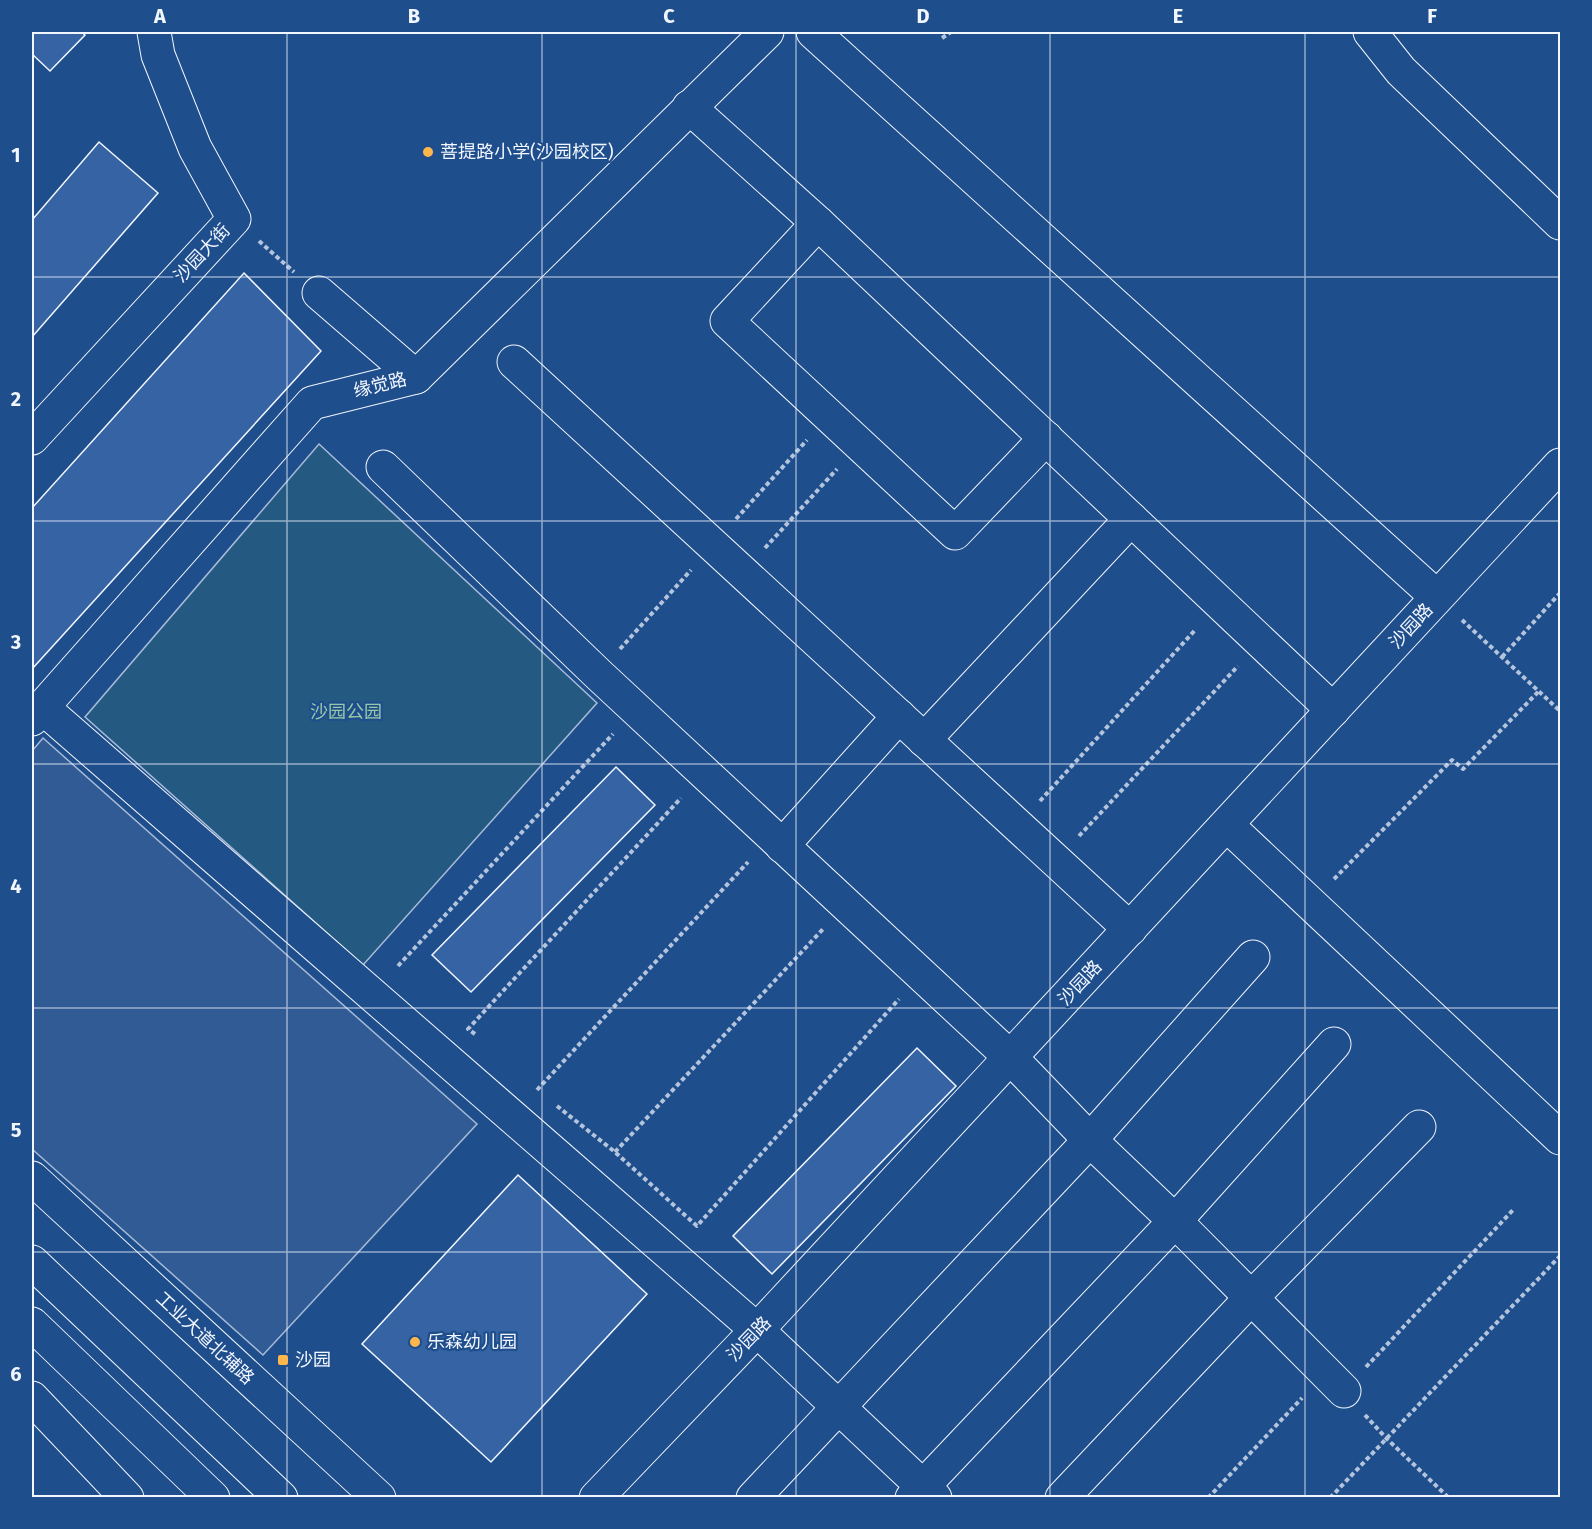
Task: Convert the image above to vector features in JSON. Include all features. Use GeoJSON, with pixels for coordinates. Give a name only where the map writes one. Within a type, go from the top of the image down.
{"type":"FeatureCollection","features":[{"type":"Feature","properties":{"kind":"street","name":"沙园大街"},"geometry":{"type":"LineString","coordinates":[[32,438],[234,219],[195,148],[158,54],[154,32]]}},
{"type":"Feature","properties":{"kind":"street","name":"缘觉路"},"geometry":{"type":"LineString","coordinates":[[37,713],[312,403],[416,377],[767,32]]}},
{"type":"Feature","properties":{"kind":"street"},"geometry":{"type":"LineString","coordinates":[[813,32],[1437,597]]}},
{"type":"Feature","properties":{"kind":"street"},"geometry":{"type":"LineString","coordinates":[[1370,32],[1401,71],[1560,223]]}},
{"type":"Feature","properties":{"kind":"street"},"geometry":{"type":"LineString","coordinates":[[689,107],[818,223],[1333,710]]}},
{"type":"Feature","properties":{"kind":"street"},"geometry":{"type":"LineString","coordinates":[[818,223],[727,321],[955,534],[1046,438]]}},
{"type":"Feature","properties":{"kind":"street"},"geometry":{"type":"LineString","coordinates":[[319,293],[416,377]]}},
{"type":"Feature","properties":{"kind":"street"},"geometry":{"type":"LineString","coordinates":[[514,362],[1130,929]]}},
{"type":"Feature","properties":{"kind":"street","name":"沙园路"},"geometry":{"type":"LineString","coordinates":[[596,1497],[758,1330],[1560,465]]}},
{"type":"Feature","properties":{"kind":"street"},"geometry":{"type":"LineString","coordinates":[[383,467],[597,674],[1011,1058],[1090,1140],[1175,1221],[1335,1382]]}},
{"type":"Feature","properties":{"kind":"street"},"geometry":{"type":"LineString","coordinates":[[924,740],[1131,519]]}},
{"type":"Feature","properties":{"kind":"street"},"geometry":{"type":"LineString","coordinates":[[37,713],[758,1330],[923,1494],[1175,1221],[1334,1044]]}},
{"type":"Feature","properties":{"kind":"street"},"geometry":{"type":"LineString","coordinates":[[777,841],[898,716]]}},
{"type":"Feature","properties":{"kind":"street"},"geometry":{"type":"LineString","coordinates":[[1227,825],[1560,1138]]}},
{"type":"Feature","properties":{"kind":"street"},"geometry":{"type":"LineString","coordinates":[[753,1497],[1090,1140],[1253,957]]}},
{"type":"Feature","properties":{"kind":"street"},"geometry":{"type":"LineString","coordinates":[[1062,1497],[1251,1298],[1419,1127]]}},
{"type":"Feature","properties":{"kind":"street","name":"工业大道北辅路"},"geometry":{"type":"LineString","coordinates":[[32,1178],[379,1497]]}},
{"type":"Feature","properties":{"kind":"street"},"geometry":{"type":"LineString","coordinates":[[32,1262],[281,1497]]}},
{"type":"Feature","properties":{"kind":"street"},"geometry":{"type":"LineString","coordinates":[[32,1324],[213,1497]]}},
{"type":"Feature","properties":{"kind":"street"},"geometry":{"type":"LineString","coordinates":[[32,1398],[127,1497]]}},
{"type":"Feature","properties":{"kind":"path"},"geometry":{"type":"LineString","coordinates":[[942,38],[951,32]]}},
{"type":"Feature","properties":{"kind":"path"},"geometry":{"type":"LineString","coordinates":[[234,219],[319,293]]}},
{"type":"Feature","properties":{"kind":"path"},"geometry":{"type":"LineString","coordinates":[[597,674],[829,415]]}},
{"type":"Feature","properties":{"kind":"path"},"geometry":{"type":"LineString","coordinates":[[743,573],[860,444]]}},
{"type":"Feature","properties":{"kind":"path"},"geometry":{"type":"LineString","coordinates":[[1502,657],[1560,593]]}},
{"type":"Feature","properties":{"kind":"path"},"geometry":{"type":"LineString","coordinates":[[1437,597],[1560,711]]}},
{"type":"Feature","properties":{"kind":"path"},"geometry":{"type":"LineString","coordinates":[[1018,826],[1220,603]]}},
{"type":"Feature","properties":{"kind":"path"},"geometry":{"type":"LineString","coordinates":[[1055,861],[1262,642]]}},
{"type":"Feature","properties":{"kind":"path"},"geometry":{"type":"LineString","coordinates":[[1310,903],[1452,760],[1464,769],[1539,691]]}},
{"type":"Feature","properties":{"kind":"path"},"geometry":{"type":"LineString","coordinates":[[398,966],[636,710]]}},
{"type":"Feature","properties":{"kind":"path"},"geometry":{"type":"LineString","coordinates":[[477,1036],[468,1029],[704,773]]}},
{"type":"Feature","properties":{"kind":"path"},"geometry":{"type":"LineString","coordinates":[[537,1090],[777,841]]}},
{"type":"Feature","properties":{"kind":"path"},"geometry":{"type":"LineString","coordinates":[[615,1152],[846,905]]}},
{"type":"Feature","properties":{"kind":"path"},"geometry":{"type":"LineString","coordinates":[[554,1104],[615,1152],[697,1226],[921,974]]}},
{"type":"Feature","properties":{"kind":"path"},"geometry":{"type":"LineString","coordinates":[[528,1083],[546,1097]]}},
{"type":"Feature","properties":{"kind":"path"},"geometry":{"type":"LineString","coordinates":[[1208,1497],[1335,1382],[1513,1210]]}},
{"type":"Feature","properties":{"kind":"path"},"geometry":{"type":"LineString","coordinates":[[1330,1497],[1560,1256]]}},
{"type":"Feature","properties":{"kind":"path"},"geometry":{"type":"LineString","coordinates":[[1335,1382],[1386,1438],[1449,1497]]}},
{"type":"Feature","properties":{"kind":"green space","name":"沙园公园"},"geometry":{"type":"Polygon","coordinates":[[[319,444],[597,703],[363,965],[85,717],[319,444]]]}},
{"type":"Feature","properties":{"kind":"shaded area"},"geometry":{"type":"Polygon","coordinates":[[[43,738],[477,1124],[263,1355],[32,1149],[32,751],[43,738]]]}},
{"type":"Feature","properties":{"kind":"building"},"geometry":{"type":"Polygon","coordinates":[[[32,32],[81,32],[85,35],[50,71],[32,54],[32,32]]]}},
{"type":"Feature","properties":{"kind":"building"},"geometry":{"type":"Polygon","coordinates":[[[99,142],[158,193],[32,337],[32,220],[99,142]]]}},
{"type":"Feature","properties":{"kind":"building"},"geometry":{"type":"Polygon","coordinates":[[[244,273],[321,351],[32,669],[32,508],[244,273]]]}},
{"type":"Feature","properties":{"kind":"building"},"geometry":{"type":"Polygon","coordinates":[[[616,767],[655,805],[471,992],[432,955],[616,767]]]}},
{"type":"Feature","properties":{"kind":"building"},"geometry":{"type":"Polygon","coordinates":[[[917,1048],[956,1086],[772,1274],[733,1236],[917,1048]]]}},
{"type":"Feature","properties":{"kind":"building"},"geometry":{"type":"Polygon","coordinates":[[[518,1175],[647,1294],[491,1462],[362,1344],[518,1175]]]}},
{"type":"Feature","properties":{"kind":"place","name":"菩提路小学(沙园校区)"},"geometry":{"type":"Point","coordinates":[428,152]}},
{"type":"Feature","properties":{"kind":"place","name":"乐森幼儿园"},"geometry":{"type":"Point","coordinates":[415,1342]}},
{"type":"Feature","properties":{"kind":"place","name":"沙园"},"geometry":{"type":"Point","coordinates":[283,1360]}}]}
